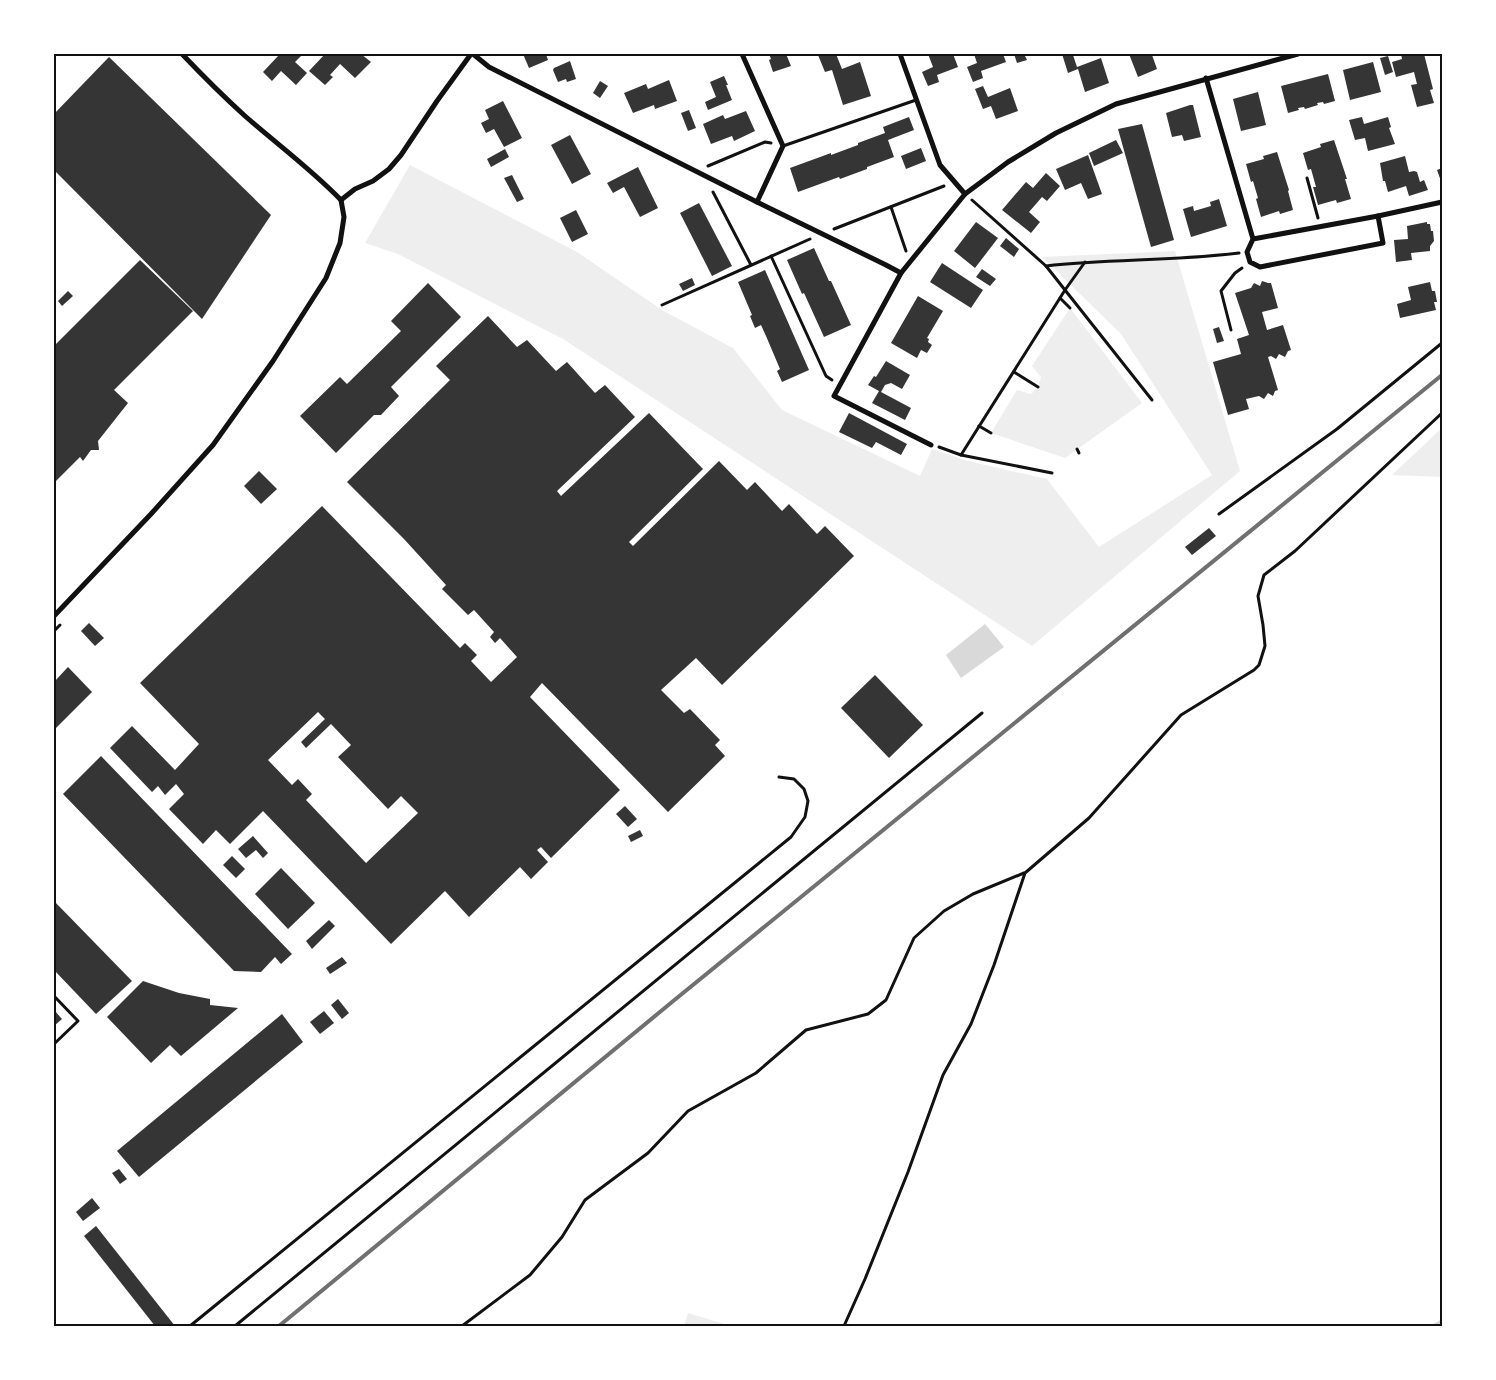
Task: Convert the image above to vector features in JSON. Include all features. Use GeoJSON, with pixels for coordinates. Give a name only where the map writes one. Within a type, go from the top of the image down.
{"type":"FeatureCollection","features":[{"type":"Feature","properties":{"kind":"street"},"geometry":{"type":"LineString","coordinates":[[54,616],[214,445],[273,360],[326,278],[340,244],[344,217],[341,200],[324,182],[244,116],[182,54]]}},
{"type":"Feature","properties":{"kind":"street"},"geometry":{"type":"LineString","coordinates":[[341,200],[355,189],[373,181],[389,169],[401,155],[437,101],[472,54],[489,68],[900,273]]}},
{"type":"Feature","properties":{"kind":"street"},"geometry":{"type":"LineString","coordinates":[[742,54],[783,146],[757,202]]}},
{"type":"Feature","properties":{"kind":"street"},"geometry":{"type":"LineString","coordinates":[[900,54],[940,165],[965,194]]}},
{"type":"Feature","properties":{"kind":"street"},"geometry":{"type":"LineString","coordinates":[[931,445],[834,396],[900,273],[965,194],[1008,162],[1056,133],[1116,104],[1298,54]]}},
{"type":"Feature","properties":{"kind":"street"},"geometry":{"type":"LineString","coordinates":[[1206,78],[1253,239],[1247,252],[1250,262],[1260,267],[1384,243],[1378,216]]}},
{"type":"Feature","properties":{"kind":"street"},"geometry":{"type":"LineString","coordinates":[[1253,239],[1442,202]]}},
{"type":"Feature","properties":{"kind":"lane"},"geometry":{"type":"LineString","coordinates":[[783,146],[916,100]]}},
{"type":"Feature","properties":{"kind":"lane"},"geometry":{"type":"LineString","coordinates":[[190,1326],[791,837],[805,817],[808,801],[804,789],[794,779],[779,778]]}},
{"type":"Feature","properties":{"kind":"lane"},"geometry":{"type":"LineString","coordinates":[[54,996],[78,1021],[54,1044]]}},
{"type":"Feature","properties":{"kind":"path"},"geometry":{"type":"LineString","coordinates":[[696,171],[765,142],[783,146]]}},
{"type":"Feature","properties":{"kind":"path"},"geometry":{"type":"LineString","coordinates":[[1307,178],[1320,226]]}},
{"type":"Feature","properties":{"kind":"path"},"geometry":{"type":"LineString","coordinates":[[662,305],[822,233],[955,182]]}},
{"type":"Feature","properties":{"kind":"path"},"geometry":{"type":"LineString","coordinates":[[710,186],[751,265]]}},
{"type":"Feature","properties":{"kind":"path"},"geometry":{"type":"LineString","coordinates":[[965,194],[1046,266],[1152,400]]}},
{"type":"Feature","properties":{"kind":"path"},"geometry":{"type":"LineString","coordinates":[[891,206],[910,261]]}},
{"type":"Feature","properties":{"kind":"path"},"geometry":{"type":"LineString","coordinates":[[1046,266],[1085,262],[1201,258],[1247,252]]}},
{"type":"Feature","properties":{"kind":"path"},"geometry":{"type":"LineString","coordinates":[[771,256],[826,376],[840,386]]}},
{"type":"Feature","properties":{"kind":"path"},"geometry":{"type":"LineString","coordinates":[[961,455],[1065,290],[1085,262]]}},
{"type":"Feature","properties":{"kind":"path"},"geometry":{"type":"LineString","coordinates":[[1231,330],[1221,291],[1235,273],[1250,262]]}},
{"type":"Feature","properties":{"kind":"path"},"geometry":{"type":"LineString","coordinates":[[1060,298],[1070,308]]}},
{"type":"Feature","properties":{"kind":"path"},"geometry":{"type":"LineString","coordinates":[[1219,514],[1336,429],[1442,343]]}},
{"type":"Feature","properties":{"kind":"path"},"geometry":{"type":"LineString","coordinates":[[1014,372],[1038,387]]}},
{"type":"Feature","properties":{"kind":"path"},"geometry":{"type":"LineString","coordinates":[[462,1326],[530,1275],[562,1238],[585,1200],[648,1153],[688,1111],[756,1073],[806,1030],[868,1014],[886,1000],[914,938],[944,911],[973,894],[1025,873],[1089,818],[1181,714],[1254,670],[1259,664],[1265,646],[1258,596],[1264,575],[1295,551],[1442,413]]}},
{"type":"Feature","properties":{"kind":"path"},"geometry":{"type":"LineString","coordinates":[[979,426],[991,433]]}},
{"type":"Feature","properties":{"kind":"path"},"geometry":{"type":"LineString","coordinates":[[931,445],[961,455],[1052,473]]}},
{"type":"Feature","properties":{"kind":"path"},"geometry":{"type":"LineString","coordinates":[[235,1326],[982,713]]}},
{"type":"Feature","properties":{"kind":"path"},"geometry":{"type":"LineString","coordinates":[[844,1326],[908,1172],[943,1075],[971,1024],[994,965],[1025,873]]}},
{"type":"Feature","properties":{"kind":"shaded area"},"geometry":{"type":"Polygon","coordinates":[[[410,165],[577,252],[662,310],[733,348],[782,410],[920,476],[932,449],[968,461],[1047,479],[1099,547],[1212,475],[1121,334],[1042,257],[1175,251],[1240,471],[1032,646],[563,339],[398,254],[365,243],[410,165]]]}},
{"type":"Feature","properties":{"kind":"shaded area"},"geometry":{"type":"Polygon","coordinates":[[[1070,308],[1142,403],[1065,458],[991,433],[1017,390],[1031,394],[1038,387],[1041,377],[1032,366],[1070,308]]]}},
{"type":"Feature","properties":{"kind":"shaded area"},"geometry":{"type":"Polygon","coordinates":[[[1442,428],[1442,477],[1392,475],[1442,428]]]}},
{"type":"Feature","properties":{"kind":"shaded area"},"geometry":{"type":"Polygon","coordinates":[[[985,624],[1004,647],[961,678],[946,655],[985,624]]]}},
{"type":"Feature","properties":{"kind":"shaded area"},"geometry":{"type":"Polygon","coordinates":[[[688,1313],[731,1326],[684,1326],[688,1313]]]}},
{"type":"Feature","properties":{"kind":"building"},"geometry":{"type":"Polygon","coordinates":[[[277,54],[303,54],[295,62],[307,73],[296,85],[281,71],[272,81],[263,72],[279,55],[277,54]]]}},
{"type":"Feature","properties":{"kind":"building"},"geometry":{"type":"Polygon","coordinates":[[[325,54],[361,54],[371,62],[355,78],[340,64],[330,75],[333,77],[325,85],[309,71],[325,54]]]}},
{"type":"Feature","properties":{"kind":"building"},"geometry":{"type":"Polygon","coordinates":[[[523,54],[546,54],[548,60],[529,68],[523,54]]]}},
{"type":"Feature","properties":{"kind":"building"},"geometry":{"type":"Polygon","coordinates":[[[769,54],[786,54],[791,66],[773,72],[769,54]]]}},
{"type":"Feature","properties":{"kind":"building"},"geometry":{"type":"Polygon","coordinates":[[[836,54],[842,69],[860,62],[871,96],[843,105],[832,70],[825,72],[818,55],[836,54]]]}},
{"type":"Feature","properties":{"kind":"building"},"geometry":{"type":"Polygon","coordinates":[[[928,54],[953,54],[958,67],[937,75],[939,82],[928,86],[922,72],[933,67],[928,54]]]}},
{"type":"Feature","properties":{"kind":"building"},"geometry":{"type":"Polygon","coordinates":[[[974,54],[1003,54],[1006,62],[981,71],[983,78],[973,82],[967,67],[977,63],[974,54]]]}},
{"type":"Feature","properties":{"kind":"building"},"geometry":{"type":"Polygon","coordinates":[[[1014,54],[1024,54],[1027,60],[1017,63],[1014,54]]]}},
{"type":"Feature","properties":{"kind":"building"},"geometry":{"type":"Polygon","coordinates":[[[1062,54],[1073,55],[1077,67],[1101,58],[1109,83],[1085,92],[1078,69],[1068,73],[1062,54]]]}},
{"type":"Feature","properties":{"kind":"building"},"geometry":{"type":"Polygon","coordinates":[[[1129,54],[1155,54],[1152,55],[1157,69],[1138,77],[1129,54]]]}},
{"type":"Feature","properties":{"kind":"building"},"geometry":{"type":"Polygon","coordinates":[[[1401,54],[1424,54],[1433,89],[1430,90],[1434,103],[1417,107],[1411,85],[1417,84],[1414,72],[1396,77],[1392,62],[1402,59],[1401,54]]]}},
{"type":"Feature","properties":{"kind":"building"},"geometry":{"type":"Polygon","coordinates":[[[1388,56],[1393,72],[1385,75],[1380,58],[1388,56]]]}},
{"type":"Feature","properties":{"kind":"building"},"geometry":{"type":"Polygon","coordinates":[[[109,57],[271,215],[202,319],[54,170],[54,114],[109,57]]]}},
{"type":"Feature","properties":{"kind":"building"},"geometry":{"type":"Polygon","coordinates":[[[570,61],[576,79],[567,82],[566,79],[558,82],[553,70],[554,68],[570,61]]]}},
{"type":"Feature","properties":{"kind":"building"},"geometry":{"type":"Polygon","coordinates":[[[1373,62],[1381,92],[1350,100],[1343,70],[1373,62]]]}},
{"type":"Feature","properties":{"kind":"building"},"geometry":{"type":"Polygon","coordinates":[[[1328,74],[1335,101],[1324,104],[1323,102],[1317,103],[1318,105],[1305,109],[1304,107],[1298,108],[1299,110],[1288,113],[1281,86],[1328,74]]]}},
{"type":"Feature","properties":{"kind":"building"},"geometry":{"type":"Polygon","coordinates":[[[724,76],[732,100],[708,110],[705,102],[716,97],[710,82],[724,76]]]}},
{"type":"Feature","properties":{"kind":"building"},"geometry":{"type":"Polygon","coordinates":[[[669,80],[677,101],[655,109],[654,105],[633,113],[624,93],[646,84],[648,89],[669,80]]]}},
{"type":"Feature","properties":{"kind":"building"},"geometry":{"type":"Polygon","coordinates":[[[600,81],[608,86],[600,98],[593,93],[600,81]]]}},
{"type":"Feature","properties":{"kind":"building"},"geometry":{"type":"Polygon","coordinates":[[[983,86],[988,97],[1010,88],[1018,111],[996,119],[991,106],[983,109],[975,89],[983,86]]]}},
{"type":"Feature","properties":{"kind":"building"},"geometry":{"type":"Polygon","coordinates":[[[1258,92],[1266,125],[1241,131],[1233,99],[1258,92]]]}},
{"type":"Feature","properties":{"kind":"building"},"geometry":{"type":"Polygon","coordinates":[[[503,101],[522,138],[504,147],[494,129],[486,133],[481,123],[489,119],[485,110],[503,101]]]}},
{"type":"Feature","properties":{"kind":"building"},"geometry":{"type":"Polygon","coordinates":[[[1193,105],[1201,137],[1184,141],[1182,135],[1172,137],[1166,113],[1193,105]]]}},
{"type":"Feature","properties":{"kind":"building"},"geometry":{"type":"Polygon","coordinates":[[[689,110],[696,128],[688,131],[681,113],[689,110]]]}},
{"type":"Feature","properties":{"kind":"building"},"geometry":{"type":"Polygon","coordinates":[[[746,111],[755,131],[734,141],[732,136],[711,144],[703,124],[723,115],[725,119],[746,111]]]}},
{"type":"Feature","properties":{"kind":"building"},"geometry":{"type":"Polygon","coordinates":[[[909,117],[914,130],[888,140],[894,157],[840,179],[839,177],[798,192],[790,168],[858,145],[858,143],[885,133],[883,127],[909,117]]]}},
{"type":"Feature","properties":{"kind":"building"},"geometry":{"type":"Polygon","coordinates":[[[1362,117],[1364,124],[1388,117],[1391,127],[1389,128],[1395,144],[1368,151],[1365,138],[1355,140],[1349,120],[1362,117]]]}},
{"type":"Feature","properties":{"kind":"building"},"geometry":{"type":"Polygon","coordinates":[[[1142,124],[1174,240],[1151,247],[1118,129],[1142,124]]]}},
{"type":"Feature","properties":{"kind":"building"},"geometry":{"type":"Polygon","coordinates":[[[570,135],[591,174],[572,184],[551,145],[570,135]]]}},
{"type":"Feature","properties":{"kind":"building"},"geometry":{"type":"Polygon","coordinates":[[[1116,140],[1123,153],[1094,166],[1089,153],[1116,140]]]}},
{"type":"Feature","properties":{"kind":"building"},"geometry":{"type":"Polygon","coordinates":[[[1334,140],[1347,179],[1345,179],[1351,199],[1337,203],[1336,200],[1318,205],[1311,169],[1308,170],[1303,153],[1321,147],[1320,144],[1334,140]]]}},
{"type":"Feature","properties":{"kind":"building"},"geometry":{"type":"Polygon","coordinates":[[[921,148],[926,161],[906,169],[901,156],[921,148]]]}},
{"type":"Feature","properties":{"kind":"building"},"geometry":{"type":"Polygon","coordinates":[[[505,149],[509,157],[491,167],[487,159],[505,149]]]}},
{"type":"Feature","properties":{"kind":"building"},"geometry":{"type":"Polygon","coordinates":[[[1277,152],[1293,210],[1280,214],[1279,211],[1261,217],[1256,199],[1258,198],[1246,164],[1264,159],[1263,156],[1277,152]]]}},
{"type":"Feature","properties":{"kind":"building"},"geometry":{"type":"Polygon","coordinates":[[[1088,155],[1102,194],[1088,199],[1081,183],[1065,190],[1056,169],[1088,155]]]}},
{"type":"Feature","properties":{"kind":"building"},"geometry":{"type":"Polygon","coordinates":[[[1405,156],[1409,172],[1417,172],[1420,182],[1424,180],[1428,190],[1409,196],[1406,186],[1388,192],[1385,181],[1383,181],[1380,163],[1405,156]]]}},
{"type":"Feature","properties":{"kind":"building"},"geometry":{"type":"Polygon","coordinates":[[[638,167],[658,208],[640,217],[624,187],[613,193],[607,183],[638,167]]]}},
{"type":"Feature","properties":{"kind":"building"},"geometry":{"type":"Polygon","coordinates":[[[1442,168],[1442,184],[1437,170],[1442,168]]]}},
{"type":"Feature","properties":{"kind":"building"},"geometry":{"type":"Polygon","coordinates":[[[1046,173],[1060,186],[1047,201],[1042,197],[1029,212],[1040,222],[1031,233],[1002,210],[1026,182],[1033,188],[1046,173]]]}},
{"type":"Feature","properties":{"kind":"building"},"geometry":{"type":"Polygon","coordinates":[[[512,175],[524,199],[517,202],[504,178],[512,175]]]}},
{"type":"Feature","properties":{"kind":"building"},"geometry":{"type":"Polygon","coordinates":[[[1219,199],[1227,226],[1191,237],[1183,209],[1193,206],[1194,211],[1211,206],[1210,202],[1219,199]]]}},
{"type":"Feature","properties":{"kind":"building"},"geometry":{"type":"Polygon","coordinates":[[[699,203],[732,266],[712,276],[680,213],[699,203]]]}},
{"type":"Feature","properties":{"kind":"building"},"geometry":{"type":"Polygon","coordinates":[[[576,210],[588,234],[572,242],[560,218],[576,210]]]}},
{"type":"Feature","properties":{"kind":"building"},"geometry":{"type":"Polygon","coordinates":[[[976,222],[998,238],[975,268],[954,251],[976,222]]]}},
{"type":"Feature","properties":{"kind":"building"},"geometry":{"type":"Polygon","coordinates":[[[1427,222],[1427,224],[1430,224],[1431,231],[1433,231],[1434,241],[1430,246],[1430,251],[1411,253],[1412,260],[1396,262],[1394,240],[1408,239],[1407,226],[1427,222]]]}},
{"type":"Feature","properties":{"kind":"building"},"geometry":{"type":"Polygon","coordinates":[[[1006,238],[1019,249],[1014,257],[1000,246],[1006,238]]]}},
{"type":"Feature","properties":{"kind":"building"},"geometry":{"type":"Polygon","coordinates":[[[814,248],[851,325],[824,337],[787,260],[814,248]]]}},
{"type":"Feature","properties":{"kind":"building"},"geometry":{"type":"Polygon","coordinates":[[[140,260],[193,311],[114,390],[128,403],[98,441],[99,450],[91,450],[83,461],[80,457],[54,483],[54,346],[140,260]]]}},
{"type":"Feature","properties":{"kind":"building"},"geometry":{"type":"Polygon","coordinates":[[[942,263],[983,290],[971,308],[930,282],[942,263]]]}},
{"type":"Feature","properties":{"kind":"building"},"geometry":{"type":"Polygon","coordinates":[[[982,269],[996,279],[990,286],[976,277],[982,269]]]}},
{"type":"Feature","properties":{"kind":"building"},"geometry":{"type":"Polygon","coordinates":[[[765,270],[809,370],[782,382],[777,371],[780,369],[766,336],[761,325],[755,328],[750,316],[752,315],[738,282],[765,270]]]}},
{"type":"Feature","properties":{"kind":"building"},"geometry":{"type":"Polygon","coordinates":[[[692,278],[695,285],[683,291],[679,284],[692,278]]]}},
{"type":"Feature","properties":{"kind":"building"},"geometry":{"type":"Polygon","coordinates":[[[1262,281],[1271,283],[1278,308],[1262,312],[1267,330],[1283,325],[1291,350],[1288,351],[1285,357],[1279,354],[1276,359],[1271,356],[1268,357],[1278,390],[1275,391],[1273,396],[1268,393],[1264,399],[1259,396],[1246,399],[1249,409],[1228,415],[1213,362],[1241,354],[1237,339],[1249,335],[1235,293],[1251,288],[1254,283],[1260,286],[1262,281]]]}},
{"type":"Feature","properties":{"kind":"building"},"geometry":{"type":"Polygon","coordinates":[[[1430,282],[1432,291],[1435,291],[1437,302],[1434,302],[1436,310],[1400,318],[1397,304],[1411,300],[1408,287],[1430,282]]]}},
{"type":"Feature","properties":{"kind":"building"},"geometry":{"type":"Polygon","coordinates":[[[428,283],[461,317],[391,387],[399,396],[381,415],[374,415],[336,453],[300,416],[340,377],[347,384],[401,331],[391,321],[428,283]]]}},
{"type":"Feature","properties":{"kind":"building"},"geometry":{"type":"Polygon","coordinates":[[[68,291],[73,296],[62,306],[58,301],[68,291]]]}},
{"type":"Feature","properties":{"kind":"building"},"geometry":{"type":"Polygon","coordinates":[[[918,296],[943,311],[927,338],[929,339],[928,342],[932,345],[927,353],[921,350],[917,358],[891,343],[918,296]]]}},
{"type":"Feature","properties":{"kind":"building"},"geometry":{"type":"Polygon","coordinates":[[[488,316],[517,347],[527,340],[556,371],[567,362],[595,393],[605,385],[635,417],[557,491],[561,496],[649,413],[703,469],[629,542],[633,546],[719,461],[747,490],[755,482],[782,511],[789,504],[817,534],[825,526],[854,556],[722,685],[696,658],[661,690],[684,713],[690,709],[720,740],[715,745],[725,756],[668,812],[542,683],[530,697],[620,790],[551,858],[541,847],[537,850],[548,862],[531,879],[520,867],[469,917],[445,891],[391,944],[263,811],[230,844],[216,830],[203,844],[169,809],[184,794],[176,784],[165,795],[158,786],[152,792],[110,748],[132,726],[175,770],[199,744],[140,683],[322,506],[460,648],[465,643],[477,655],[471,661],[491,682],[517,657],[500,638],[495,643],[490,637],[494,632],[474,610],[468,615],[442,589],[446,585],[404,539],[347,482],[450,380],[436,366],[488,316]],[[318,712],[268,760],[292,785],[298,779],[312,794],[306,800],[366,863],[418,813],[401,796],[388,809],[338,757],[351,745],[331,724],[306,748],[301,742],[325,719],[318,712]]]}},
{"type":"Feature","properties":{"kind":"building"},"geometry":{"type":"Polygon","coordinates":[[[1219,327],[1224,341],[1217,343],[1213,329],[1219,327]]]}},
{"type":"Feature","properties":{"kind":"building"},"geometry":{"type":"Polygon","coordinates":[[[886,361],[910,375],[902,389],[891,383],[885,385],[881,392],[911,408],[905,420],[872,403],[879,391],[868,385],[874,376],[876,377],[886,361]]]}},
{"type":"Feature","properties":{"kind":"building"},"geometry":{"type":"Polygon","coordinates":[[[849,413],[907,444],[901,455],[876,442],[872,448],[839,432],[849,413]]]}},
{"type":"Feature","properties":{"kind":"building"},"geometry":{"type":"Polygon","coordinates":[[[259,471],[277,489],[261,504],[244,486],[259,471]]]}},
{"type":"Feature","properties":{"kind":"building"},"geometry":{"type":"Polygon","coordinates":[[[1209,528],[1216,536],[1192,555],[1185,547],[1209,528]]]}},
{"type":"Feature","properties":{"kind":"building"},"geometry":{"type":"Polygon","coordinates":[[[89,623],[104,638],[95,646],[81,631],[89,623]]]}},
{"type":"Feature","properties":{"kind":"building"},"geometry":{"type":"Polygon","coordinates":[[[68,667],[92,692],[54,730],[54,682],[68,667]]]}},
{"type":"Feature","properties":{"kind":"building"},"geometry":{"type":"Polygon","coordinates":[[[875,675],[923,725],[889,758],[841,708],[875,675]]]}},
{"type":"Feature","properties":{"kind":"building"},"geometry":{"type":"Polygon","coordinates":[[[101,756],[292,954],[281,964],[275,957],[261,972],[234,971],[63,794],[101,756]]]}},
{"type":"Feature","properties":{"kind":"building"},"geometry":{"type":"Polygon","coordinates":[[[625,806],[637,819],[628,827],[616,814],[625,806]]]}},
{"type":"Feature","properties":{"kind":"building"},"geometry":{"type":"Polygon","coordinates":[[[640,830],[643,836],[631,842],[628,836],[640,830]]]}},
{"type":"Feature","properties":{"kind":"building"},"geometry":{"type":"Polygon","coordinates":[[[253,836],[268,853],[263,858],[256,850],[246,858],[238,849],[253,836]]]}},
{"type":"Feature","properties":{"kind":"building"},"geometry":{"type":"Polygon","coordinates":[[[232,856],[245,869],[236,878],[223,865],[232,856]]]}},
{"type":"Feature","properties":{"kind":"building"},"geometry":{"type":"Polygon","coordinates":[[[281,868],[315,903],[288,929],[255,894],[281,868]]]}},
{"type":"Feature","properties":{"kind":"building"},"geometry":{"type":"Polygon","coordinates":[[[54,901],[132,981],[96,1014],[54,970],[54,901]]]}},
{"type":"Feature","properties":{"kind":"building"},"geometry":{"type":"Polygon","coordinates":[[[329,920],[335,926],[312,949],[306,941],[329,920]]]}},
{"type":"Feature","properties":{"kind":"building"},"geometry":{"type":"Polygon","coordinates":[[[342,957],[347,963],[330,974],[326,968],[342,957]]]}},
{"type":"Feature","properties":{"kind":"building"},"geometry":{"type":"Polygon","coordinates":[[[143,981],[179,993],[210,999],[210,1005],[238,1008],[181,1056],[170,1045],[151,1063],[107,1017],[143,981]]]}},
{"type":"Feature","properties":{"kind":"building"},"geometry":{"type":"Polygon","coordinates":[[[338,999],[349,1013],[342,1019],[331,1005],[338,999]]]}},
{"type":"Feature","properties":{"kind":"building"},"geometry":{"type":"Polygon","coordinates":[[[54,1010],[62,1019],[54,1026],[54,1010]]]}},
{"type":"Feature","properties":{"kind":"building"},"geometry":{"type":"Polygon","coordinates":[[[324,1011],[334,1023],[320,1034],[310,1022],[324,1011]]]}},
{"type":"Feature","properties":{"kind":"building"},"geometry":{"type":"Polygon","coordinates":[[[282,1014],[303,1042],[139,1177],[117,1151],[282,1014]]]}},
{"type":"Feature","properties":{"kind":"building"},"geometry":{"type":"Polygon","coordinates":[[[119,1169],[127,1179],[120,1184],[112,1173],[119,1169]]]}},
{"type":"Feature","properties":{"kind":"building"},"geometry":{"type":"Polygon","coordinates":[[[92,1198],[100,1208],[83,1221],[76,1212],[92,1198]]]}},
{"type":"Feature","properties":{"kind":"building"},"geometry":{"type":"Polygon","coordinates":[[[96,1226],[175,1326],[155,1326],[84,1236],[96,1226]]]}},
{"type":"Feature","properties":{"kind":"waterway"},"geometry":{"type":"LineString","coordinates":[[1435,1326],[1442,1322]]}},
{"type":"Feature","properties":{"kind":"railway"},"geometry":{"type":"LineString","coordinates":[[279,1326],[672,1002],[1442,375]]}}]}
